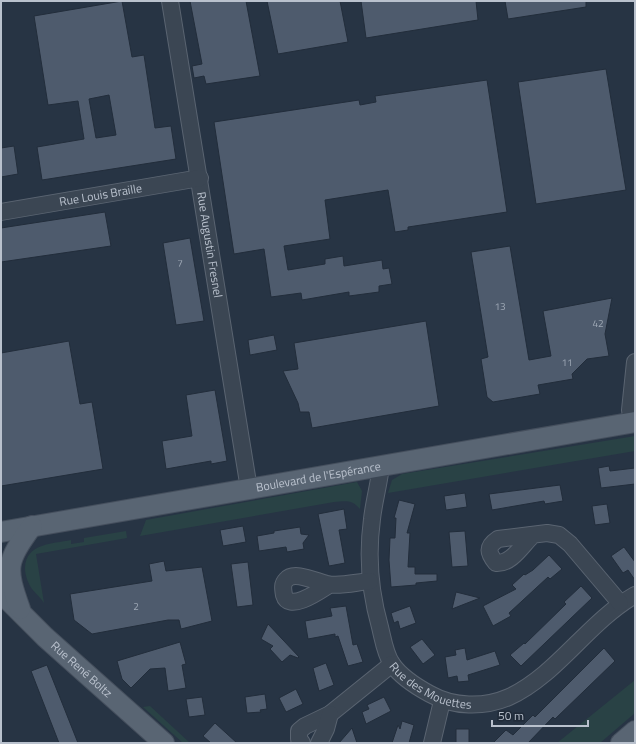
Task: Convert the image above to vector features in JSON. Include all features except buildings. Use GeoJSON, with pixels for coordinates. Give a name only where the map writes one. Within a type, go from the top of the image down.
{"type":"FeatureCollection","features":[{"type":"Feature","properties":{"kind":"main road","name":"Boulevard de l'Espérance"},"geometry":{"type":"LineString","coordinates":[[1,532],[634,422]]}},
{"type":"Feature","properties":{"kind":"main road"},"geometry":{"type":"LineString","coordinates":[[22,614],[10,580],[11,562],[15,552],[32,526]]}},
{"type":"Feature","properties":{"kind":"main road","name":"Rue René Boltz"},"geometry":{"type":"LineString","coordinates":[[1,593],[46,638],[164,743]]}},
{"type":"Feature","properties":{"kind":"main road"},"geometry":{"type":"LineString","coordinates":[[621,743],[635,731]]}},
{"type":"Feature","properties":{"kind":"street","name":"Rue Augustin Fresnel"},"geometry":{"type":"LineString","coordinates":[[170,1],[200,178],[249,489]]}},
{"type":"Feature","properties":{"kind":"street","name":"Rue Louis Braille"},"geometry":{"type":"LineString","coordinates":[[1,212],[200,178]]}},
{"type":"Feature","properties":{"kind":"street"},"geometry":{"type":"LineString","coordinates":[[634,422],[630,410],[635,362]]}},
{"type":"Feature","properties":{"kind":"street","name":"Rue des Mouettes"},"geometry":{"type":"LineString","coordinates":[[381,466],[371,526],[370,581],[374,608],[385,647],[392,664],[401,674],[442,701],[470,704],[495,700],[514,694],[542,676],[606,615],[635,595]]}},
{"type":"Feature","properties":{"kind":"street"},"geometry":{"type":"LineString","coordinates":[[531,537],[547,533],[559,535],[570,544],[620,604]]}},
{"type":"Feature","properties":{"kind":"street"},"geometry":{"type":"LineString","coordinates":[[329,585],[370,581]]}},
{"type":"Feature","properties":{"kind":"street"},"geometry":{"type":"LineString","coordinates":[[302,743],[299,739],[299,731],[305,726],[330,714],[392,664]]}},
{"type":"Feature","properties":{"kind":"street"},"geometry":{"type":"LineString","coordinates":[[432,743],[442,701]]}},
{"type":"Feature","properties":{"kind":"street"},"geometry":{"type":"LineString","coordinates":[[319,743],[326,729],[330,714]]}},
{"type":"Feature","properties":{"kind":"green space"},"geometry":{"type":"Polygon","coordinates":[[[635,436],[635,451],[388,493],[392,480],[402,474],[635,436]]]}},
{"type":"Feature","properties":{"kind":"green space"},"geometry":{"type":"Polygon","coordinates":[[[357,482],[362,491],[360,509],[351,502],[334,502],[140,536],[146,520],[357,482]]]}},
{"type":"Feature","properties":{"kind":"green space"},"geometry":{"type":"Polygon","coordinates":[[[126,531],[127,538],[36,554],[44,603],[28,582],[25,568],[26,560],[35,549],[48,544],[71,540],[71,544],[84,542],[84,538],[126,531]]]}},
{"type":"Feature","properties":{"kind":"green space"},"geometry":{"type":"Polygon","coordinates":[[[635,680],[635,713],[600,743],[557,743],[635,680]]]}},
{"type":"Feature","properties":{"kind":"green space"},"geometry":{"type":"Polygon","coordinates":[[[150,706],[190,743],[183,743],[143,707],[150,706]]]}}]}
